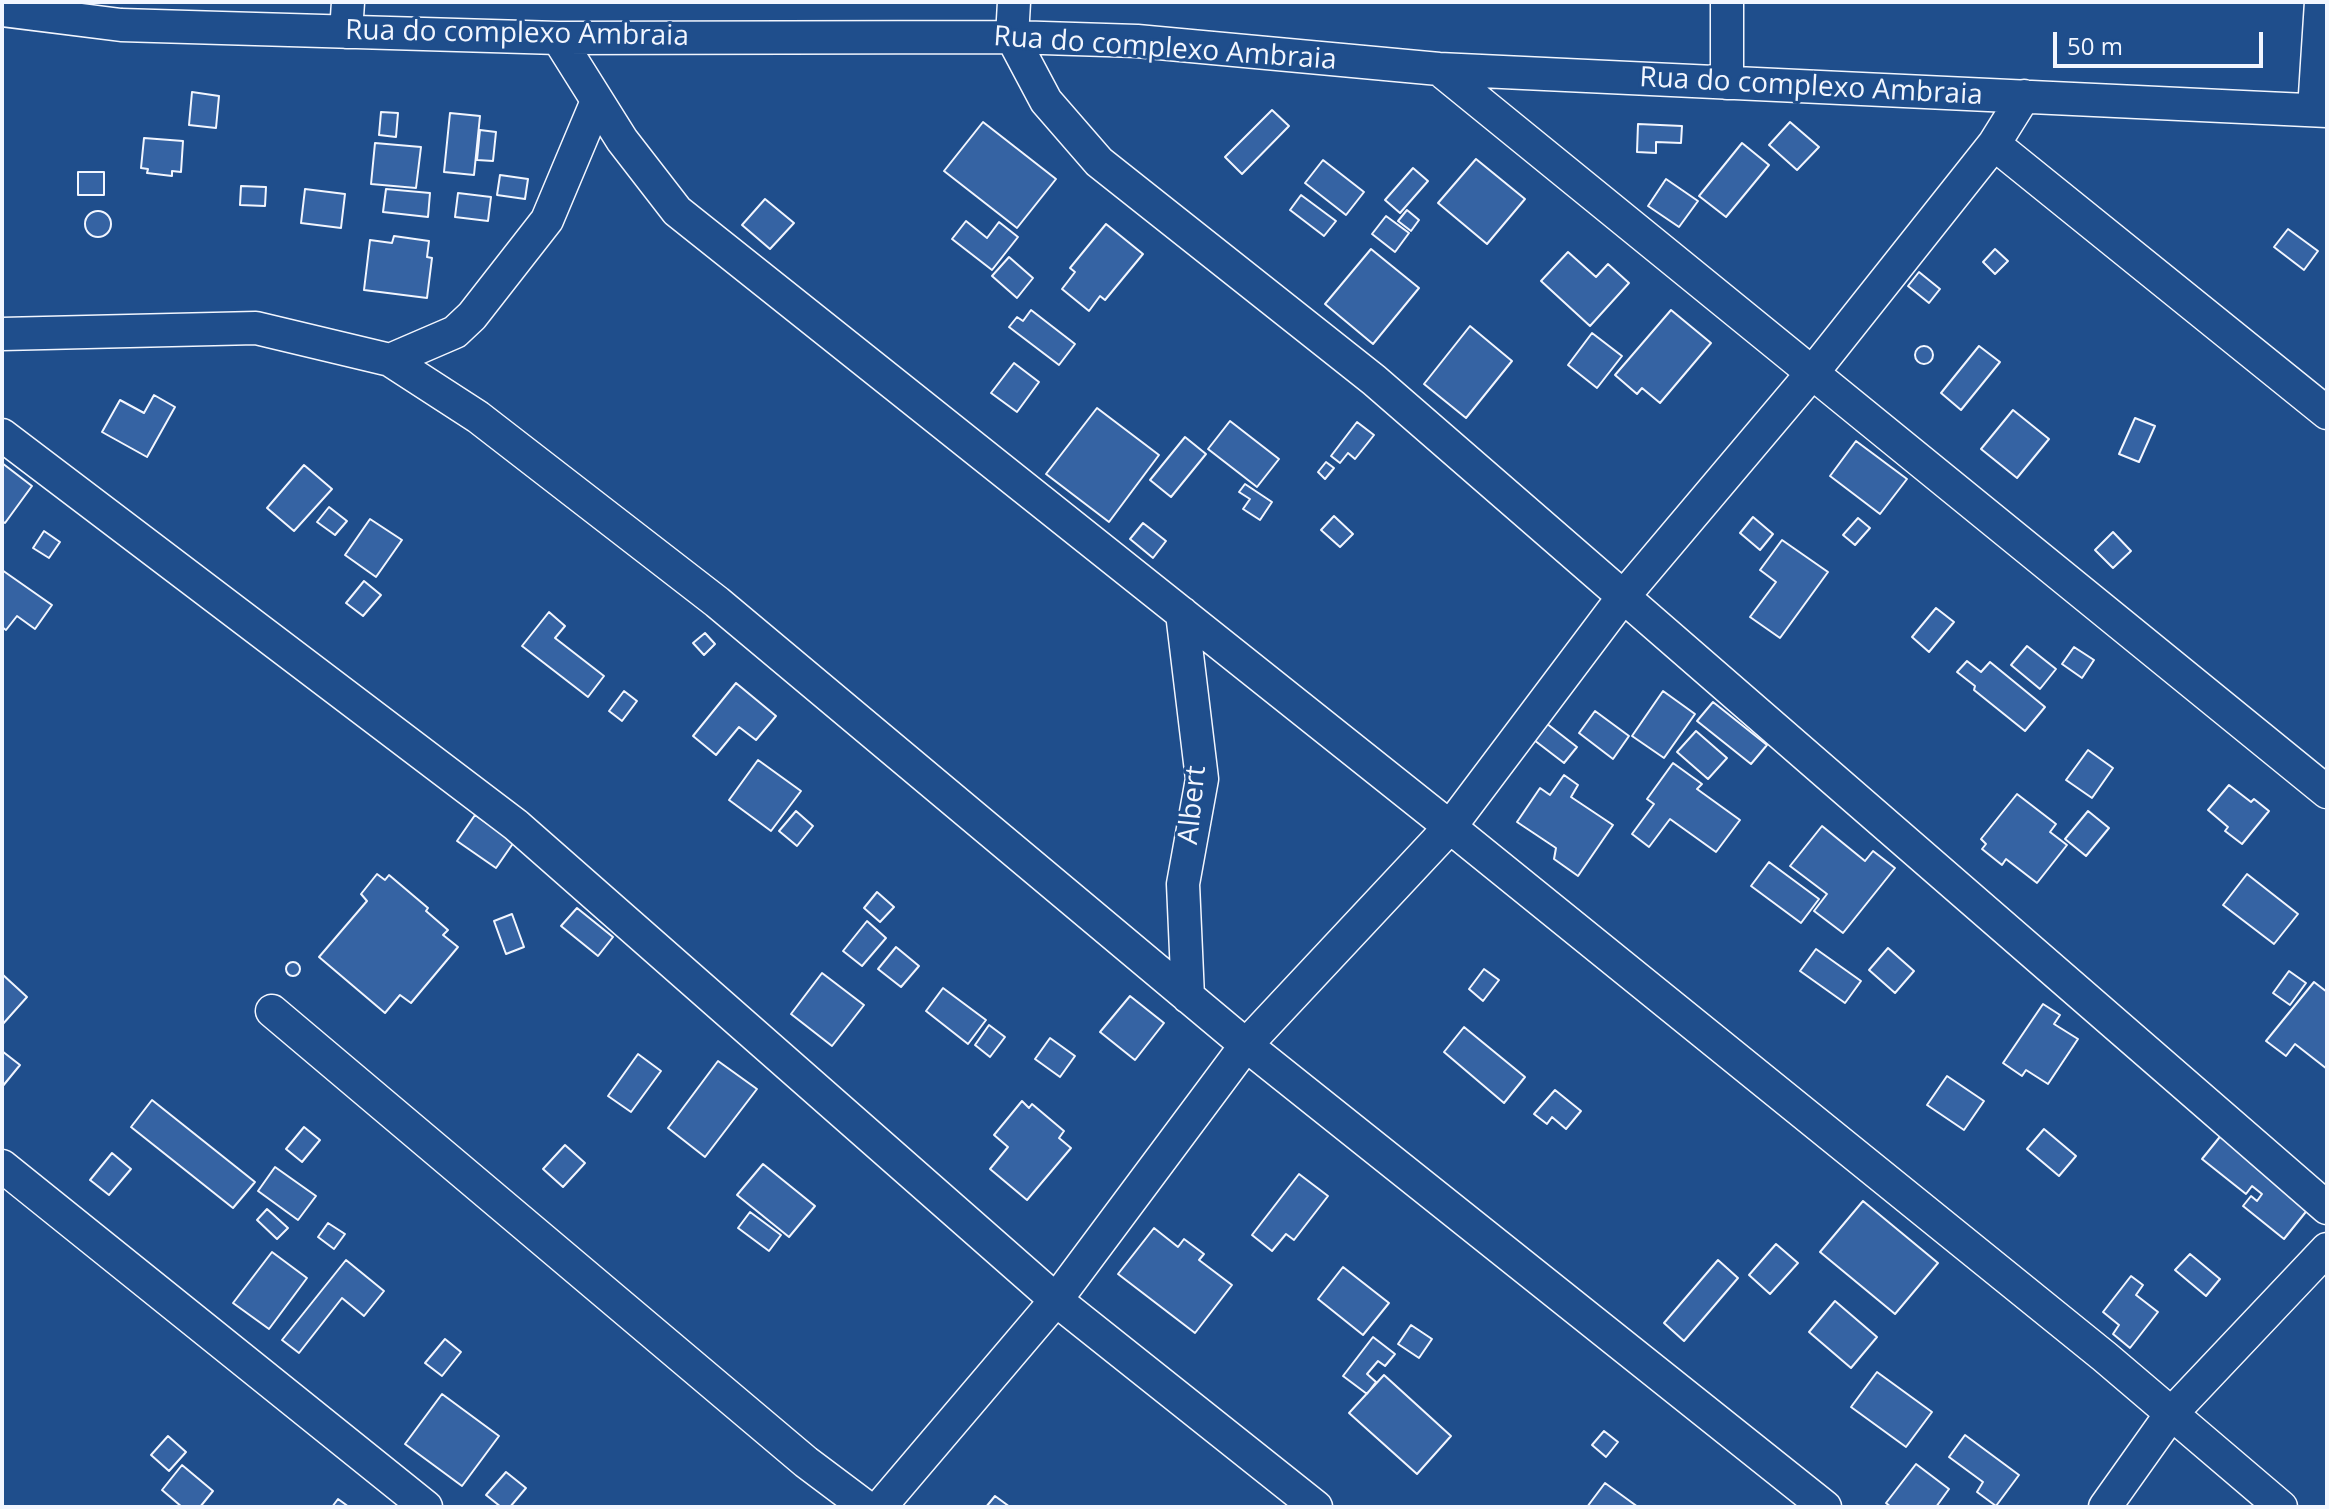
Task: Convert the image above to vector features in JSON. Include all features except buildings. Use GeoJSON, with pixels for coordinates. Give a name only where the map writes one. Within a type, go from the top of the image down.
{"type":"FeatureCollection","features":[{"type":"Feature","properties":{"kind":"street"},"geometry":{"type":"LineString","coordinates":[[1014,2],[1012,37],[1046,101],[1099,162],[1374,380],[2327,1208]]}},
{"type":"Feature","properties":{"kind":"street"},"geometry":{"type":"LineString","coordinates":[[1727,2],[1727,83]]}},
{"type":"Feature","properties":{"kind":"street"},"geometry":{"type":"LineString","coordinates":[[2321,2],[2321,111]]}},
{"type":"Feature","properties":{"kind":"street","name":"Rua do complexo Ambraia"},"geometry":{"type":"LineString","coordinates":[[2,10],[347,17],[558,38],[1012,37],[1137,41],[1439,69],[2321,111]]}},
{"type":"Feature","properties":{"kind":"street"},"geometry":{"type":"LineString","coordinates":[[558,38],[622,140],[677,211],[1450,827],[2092,1347],[2281,1507]]}},
{"type":"Feature","properties":{"kind":"street"},"geometry":{"type":"LineString","coordinates":[[1439,69],[2327,792]]}},
{"type":"Feature","properties":{"kind":"street"},"geometry":{"type":"LineString","coordinates":[[880,1507],[1056,1300],[1246,1045],[1450,827],[1623,597],[1813,372],[1994,144],[2024,96]]}},
{"type":"Feature","properties":{"kind":"street"},"geometry":{"type":"LineString","coordinates":[[390,360],[455,332],[472,316],[547,220],[597,101]]}},
{"type":"Feature","properties":{"kind":"street"},"geometry":{"type":"LineString","coordinates":[[1994,144],[2327,413]]}},
{"type":"Feature","properties":{"kind":"street"},"geometry":{"type":"LineString","coordinates":[[2,334],[256,328],[390,360],[478,417],[717,602],[1246,1045],[1825,1507]]}},
{"type":"Feature","properties":{"kind":"street"},"geometry":{"type":"LineString","coordinates":[[2,435],[516,825],[1056,1300],[1316,1507]]}},
{"type":"Feature","properties":{"kind":"street","name":"Albert"},"geometry":{"type":"LineString","coordinates":[[1182,613],[1202,779],[1183,884],[1188,997]]}},
{"type":"Feature","properties":{"kind":"street"},"geometry":{"type":"LineString","coordinates":[[272,1011],[806,1462],[866,1507]]}},
{"type":"Feature","properties":{"kind":"street"},"geometry":{"type":"LineString","coordinates":[[2,1166],[426,1507]]}},
{"type":"Feature","properties":{"kind":"street"},"geometry":{"type":"LineString","coordinates":[[2105,1507],[2171,1414],[2327,1249]]}}]}
